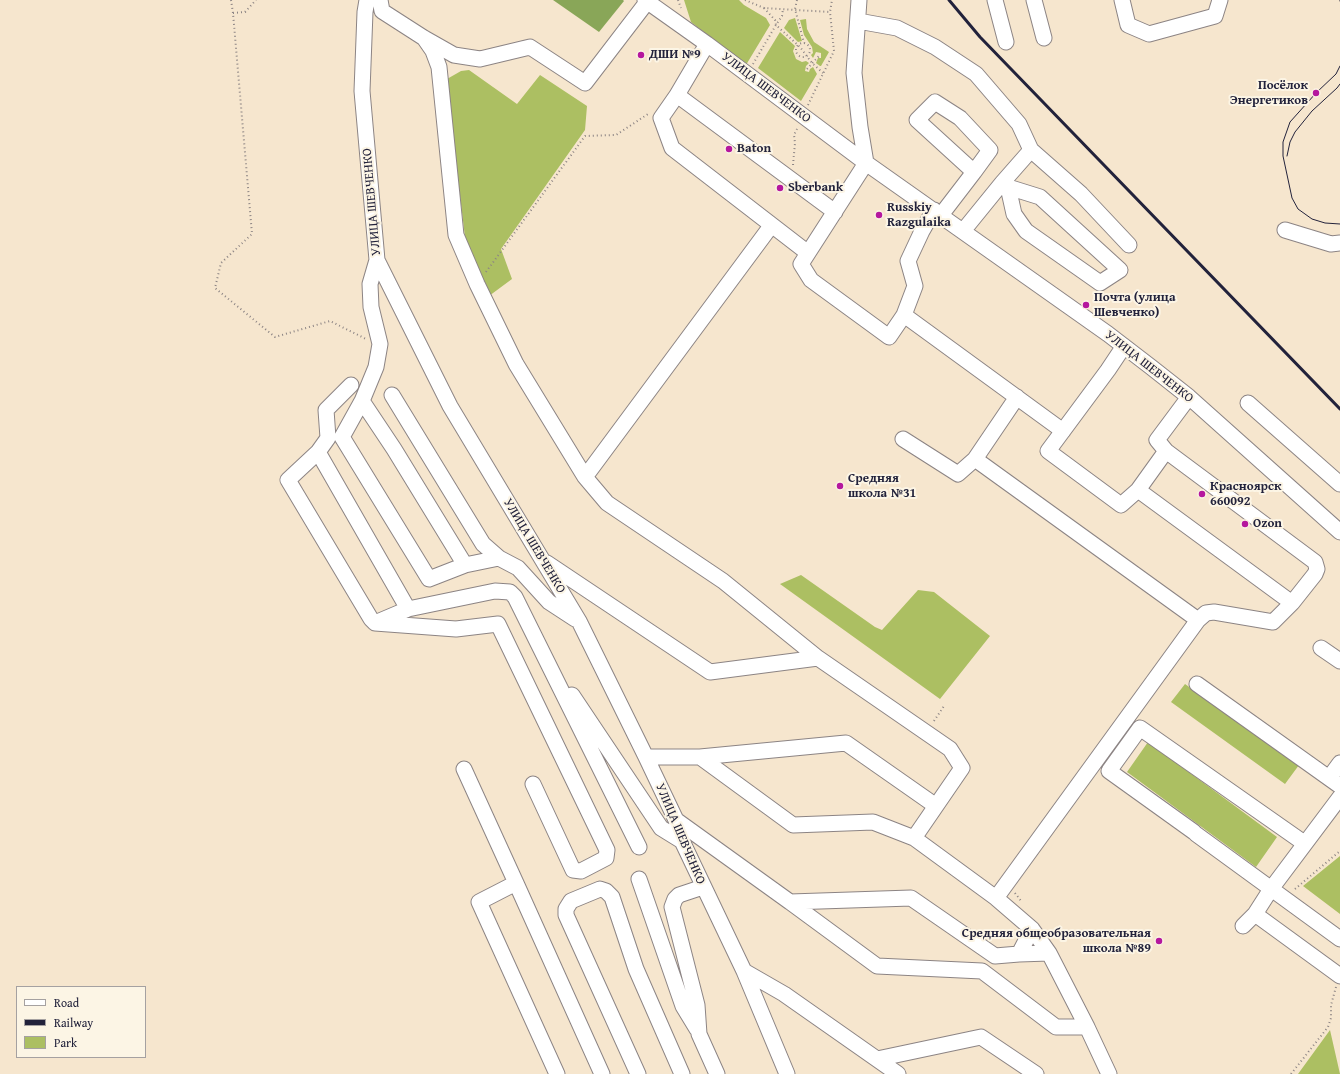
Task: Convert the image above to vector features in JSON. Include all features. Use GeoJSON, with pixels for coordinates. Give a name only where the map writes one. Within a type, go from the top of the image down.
{"type":"FeatureCollection","features":[{"type":"Feature","properties":{"kind":"street","name":"УЛИЦА ШЕВЧЕНКО"},"geometry":{"type":"LineString","coordinates":[[367,0],[365,12],[362,90],[377,260],[450,406],[578,621],[676,820],[682,841],[744,971],[787,1074]]}},
{"type":"Feature","properties":{"kind":"street"},"geometry":{"type":"LineString","coordinates":[[380,0],[382,12],[454,55],[480,59],[530,47],[585,83],[646,1]]}},
{"type":"Feature","properties":{"kind":"street"},"geometry":{"type":"LineString","coordinates":[[859,0],[854,73],[866,164],[801,264],[811,280],[889,337],[904,315],[915,286],[908,261],[922,230],[974,172],[990,150],[960,118],[936,102],[917,120],[974,172]]}},
{"type":"Feature","properties":{"kind":"street"},"geometry":{"type":"LineString","coordinates":[[995,0],[1006,42]]}},
{"type":"Feature","properties":{"kind":"street"},"geometry":{"type":"LineString","coordinates":[[1034,0],[1044,38]]}},
{"type":"Feature","properties":{"kind":"street"},"geometry":{"type":"LineString","coordinates":[[1122,0],[1128,25],[1149,34],[1215,16],[1220,0]]}},
{"type":"Feature","properties":{"kind":"street","name":"УЛИЦА ШЕВЧЕНКО"},"geometry":{"type":"LineString","coordinates":[[646,1],[707,44],[866,164],[938,213],[1124,346],[1189,397],[1340,532]]}},
{"type":"Feature","properties":{"kind":"street"},"geometry":{"type":"LineString","coordinates":[[858,21],[897,28],[935,48],[976,74],[1019,124],[1031,150],[1081,194],[1129,245]]}},
{"type":"Feature","properties":{"kind":"street"},"geometry":{"type":"LineString","coordinates":[[424,38],[433,51],[439,67],[456,235],[477,284],[516,364],[585,477],[608,504],[723,581],[818,658],[950,750],[962,768],[914,838]]}},
{"type":"Feature","properties":{"kind":"street"},"geometry":{"type":"LineString","coordinates":[[707,44],[677,95],[661,118],[672,148],[771,226],[808,253]]}},
{"type":"Feature","properties":{"kind":"street"},"geometry":{"type":"LineString","coordinates":[[439,67],[443,58],[454,55]]}},
{"type":"Feature","properties":{"kind":"street"},"geometry":{"type":"LineString","coordinates":[[677,95],[836,212]]}},
{"type":"Feature","properties":{"kind":"street"},"geometry":{"type":"LineString","coordinates":[[963,231],[1005,185],[1031,150]]}},
{"type":"Feature","properties":{"kind":"street"},"geometry":{"type":"LineString","coordinates":[[1005,185],[1040,197],[1120,270],[1100,283],[1026,231],[1014,214],[1005,185]]}},
{"type":"Feature","properties":{"kind":"street"},"geometry":{"type":"LineString","coordinates":[[585,477],[771,226]]}},
{"type":"Feature","properties":{"kind":"street"},"geometry":{"type":"LineString","coordinates":[[1285,230],[1331,244],[1340,242]]}},
{"type":"Feature","properties":{"kind":"street"},"geometry":{"type":"LineString","coordinates":[[377,260],[370,284],[371,307],[380,344],[376,367],[362,401],[342,437],[429,579],[465,564],[499,558]]}},
{"type":"Feature","properties":{"kind":"street"},"geometry":{"type":"LineString","coordinates":[[904,315],[1063,431]]}},
{"type":"Feature","properties":{"kind":"street"},"geometry":{"type":"LineString","coordinates":[[1124,346],[1048,451],[1121,505],[1138,490],[1166,451]]}},
{"type":"Feature","properties":{"kind":"street"},"geometry":{"type":"LineString","coordinates":[[351,385],[326,410],[328,438],[318,452],[288,480],[371,619],[375,623],[456,629],[498,624],[607,850],[606,858],[581,871],[573,870],[533,784]]}},
{"type":"Feature","properties":{"kind":"street"},"geometry":{"type":"LineString","coordinates":[[392,395],[483,544],[499,558],[518,568],[549,602],[578,621]]}},
{"type":"Feature","properties":{"kind":"street"},"geometry":{"type":"LineString","coordinates":[[903,439],[958,474],[975,458],[1016,397]]}},
{"type":"Feature","properties":{"kind":"street"},"geometry":{"type":"LineString","coordinates":[[996,898],[1198,620],[1206,613],[1214,612],[1273,622],[1292,603],[1315,574],[1317,569],[1315,562],[1166,451],[1157,440],[1189,397]]}},
{"type":"Feature","properties":{"kind":"street"},"geometry":{"type":"LineString","coordinates":[[362,401],[394,449],[465,564]]}},
{"type":"Feature","properties":{"kind":"street"},"geometry":{"type":"LineString","coordinates":[[1248,403],[1340,484]]}},
{"type":"Feature","properties":{"kind":"street"},"geometry":{"type":"LineString","coordinates":[[318,452],[408,608]]}},
{"type":"Feature","properties":{"kind":"street"},"geometry":{"type":"LineString","coordinates":[[975,458],[1198,620]]}},
{"type":"Feature","properties":{"kind":"street"},"geometry":{"type":"LineString","coordinates":[[1138,490],[1292,603]]}},
{"type":"Feature","properties":{"kind":"street"},"geometry":{"type":"LineString","coordinates":[[543,560],[710,672],[818,658]]}},
{"type":"Feature","properties":{"kind":"street"},"geometry":{"type":"LineString","coordinates":[[375,623],[408,608],[495,591],[510,592],[515,598],[543,653],[639,847]]}},
{"type":"Feature","properties":{"kind":"street"},"geometry":{"type":"LineString","coordinates":[[1322,648],[1340,661]]}},
{"type":"Feature","properties":{"kind":"street"},"geometry":{"type":"LineString","coordinates":[[543,653],[662,828],[682,841]]}},
{"type":"Feature","properties":{"kind":"street"},"geometry":{"type":"LineString","coordinates":[[1197,684],[1334,782],[1340,763]]}},
{"type":"Feature","properties":{"kind":"street"},"geometry":{"type":"LineString","coordinates":[[1304,843],[1140,728],[1109,771],[1340,938]]}},
{"type":"Feature","properties":{"kind":"street"},"geometry":{"type":"LineString","coordinates":[[1110,742],[1122,754]]}},
{"type":"Feature","properties":{"kind":"street"},"geometry":{"type":"LineString","coordinates":[[646,757],[700,758],[846,743],[936,806]]}},
{"type":"Feature","properties":{"kind":"street"},"geometry":{"type":"LineString","coordinates":[[700,758],[793,825],[873,822],[914,838],[996,898],[1032,929],[1049,953],[1109,1074]]}},
{"type":"Feature","properties":{"kind":"street"},"geometry":{"type":"LineString","coordinates":[[464,769],[602,1074]]}},
{"type":"Feature","properties":{"kind":"street"},"geometry":{"type":"LineString","coordinates":[[1244,926],[1255,914],[1304,843],[1340,798]]}},
{"type":"Feature","properties":{"kind":"street"},"geometry":{"type":"LineString","coordinates":[[676,820],[877,966],[982,971],[1056,1027],[1087,1027]]}},
{"type":"Feature","properties":{"kind":"street"},"geometry":{"type":"LineString","coordinates":[[639,879],[683,1006],[700,1034],[717,1074]]}},
{"type":"Feature","properties":{"kind":"street"},"geometry":{"type":"LineString","coordinates":[[516,884],[479,902],[557,1074]]}},
{"type":"Feature","properties":{"kind":"street"},"geometry":{"type":"LineString","coordinates":[[700,1034],[697,1005],[672,907],[679,894],[703,887]]}},
{"type":"Feature","properties":{"kind":"street"},"geometry":{"type":"LineString","coordinates":[[638,1074],[566,915],[566,909],[571,901],[600,889],[606,891],[612,897],[636,969],[682,1074]]}},
{"type":"Feature","properties":{"kind":"street"},"geometry":{"type":"LineString","coordinates":[[790,902],[911,898],[995,956],[1049,953]]}},
{"type":"Feature","properties":{"kind":"street"},"geometry":{"type":"LineString","coordinates":[[1255,914],[1339,979]]}},
{"type":"Feature","properties":{"kind":"street"},"geometry":{"type":"LineString","coordinates":[[1019,954],[1032,929]]}},
{"type":"Feature","properties":{"kind":"street"},"geometry":{"type":"LineString","coordinates":[[744,971],[784,994],[898,1074]]}},
{"type":"Feature","properties":{"kind":"street"},"geometry":{"type":"LineString","coordinates":[[877,1059],[981,1037],[1036,1074]]}},
{"type":"Feature","properties":{"kind":"path"},"geometry":{"type":"LineString","coordinates":[[231,0],[252,234],[221,263],[215,288],[275,337],[330,321],[367,340]]}},
{"type":"Feature","properties":{"kind":"path"},"geometry":{"type":"LineString","coordinates":[[233,13],[245,12],[256,0]]}},
{"type":"Feature","properties":{"kind":"path"},"geometry":{"type":"LineString","coordinates":[[678,0],[681,10]]}},
{"type":"Feature","properties":{"kind":"path"},"geometry":{"type":"LineString","coordinates":[[745,0],[764,8],[830,12]]}},
{"type":"Feature","properties":{"kind":"path"},"geometry":{"type":"LineString","coordinates":[[797,0],[795,9],[804,43],[810,50],[808,56]]}},
{"type":"Feature","properties":{"kind":"path"},"geometry":{"type":"LineString","coordinates":[[792,181],[795,143],[794,135],[834,51],[830,12],[832,0]]}},
{"type":"Feature","properties":{"kind":"path"},"geometry":{"type":"LineString","coordinates":[[764,8],[775,20],[776,25],[798,45],[812,63],[823,73]]}},
{"type":"Feature","properties":{"kind":"path"},"geometry":{"type":"LineString","coordinates":[[747,74],[782,16],[783,9]]}},
{"type":"Feature","properties":{"kind":"path"},"geometry":{"type":"LineString","coordinates":[[798,45],[804,43]]}},
{"type":"Feature","properties":{"kind":"path"},"geometry":{"type":"LineString","coordinates":[[798,45],[796,50],[797,54],[801,57],[808,56]]}},
{"type":"Feature","properties":{"kind":"path"},"geometry":{"type":"LineString","coordinates":[[808,69],[819,56]]}},
{"type":"Feature","properties":{"kind":"path"},"geometry":{"type":"LineString","coordinates":[[477,284],[585,136],[616,135],[653,111]]}},
{"type":"Feature","properties":{"kind":"path"},"geometry":{"type":"LineString","coordinates":[[926,732],[944,706]]}},
{"type":"Feature","properties":{"kind":"path"},"geometry":{"type":"LineString","coordinates":[[1292,893],[1340,851]]}},
{"type":"Feature","properties":{"kind":"path"},"geometry":{"type":"LineString","coordinates":[[1013,891],[1022,902]]}},
{"type":"Feature","properties":{"kind":"path"},"geometry":{"type":"LineString","coordinates":[[1291,1074],[1328,1027],[1331,1018],[1331,1005],[1339,979]]}},
{"type":"Feature","properties":{"kind":"green space"},"geometry":{"type":"Polygon","coordinates":[[[553,0],[623,0],[624,1],[599,32],[553,0]]]}},
{"type":"Feature","properties":{"kind":"green space"},"geometry":{"type":"Polygon","coordinates":[[[684,0],[739,0],[744,5],[766,18],[770,25],[746,65],[691,22],[684,0]]]}},
{"type":"Feature","properties":{"kind":"green space"},"geometry":{"type":"Polygon","coordinates":[[[795,18],[802,41],[798,42],[784,28],[789,20],[795,18]]]}},
{"type":"Feature","properties":{"kind":"green space"},"geometry":{"type":"Polygon","coordinates":[[[806,19],[807,29],[814,42],[829,52],[821,66],[816,63],[818,58],[821,58],[821,53],[816,52],[813,58],[811,55],[813,53],[812,47],[804,35],[800,20],[806,19]]]}},
{"type":"Feature","properties":{"kind":"green space"},"geometry":{"type":"Polygon","coordinates":[[[780,32],[795,46],[793,51],[796,59],[809,63],[806,66],[805,71],[809,72],[813,67],[817,74],[801,101],[758,68],[780,32]]]}},
{"type":"Feature","properties":{"kind":"green space"},"geometry":{"type":"Polygon","coordinates":[[[469,70],[517,104],[540,75],[587,106],[585,130],[501,249],[512,279],[489,296],[465,237],[447,89],[447,79],[461,71],[469,70]]]}},
{"type":"Feature","properties":{"kind":"green space"},"geometry":{"type":"Polygon","coordinates":[[[801,575],[875,627],[882,630],[918,590],[934,592],[990,636],[940,699],[780,584],[801,575]]]}},
{"type":"Feature","properties":{"kind":"green space"},"geometry":{"type":"Polygon","coordinates":[[[1185,684],[1299,765],[1285,784],[1171,702],[1185,684]]]}},
{"type":"Feature","properties":{"kind":"green space"},"geometry":{"type":"Polygon","coordinates":[[[1148,742],[1277,837],[1256,867],[1127,772],[1148,742]]]}},
{"type":"Feature","properties":{"kind":"green space"},"geometry":{"type":"Polygon","coordinates":[[[1340,856],[1340,914],[1303,886],[1340,856]]]}},
{"type":"Feature","properties":{"kind":"green space"},"geometry":{"type":"Polygon","coordinates":[[[1330,1030],[1340,1074],[1298,1074],[1330,1030]]]}},
{"type":"Feature","properties":{"kind":"tram line"},"geometry":{"type":"LineString","coordinates":[[1340,66],[1336,74],[1316,93],[1290,122],[1283,142],[1283,156],[1292,198],[1298,209],[1312,219],[1325,223],[1340,224]]}},
{"type":"Feature","properties":{"kind":"tram line"},"geometry":{"type":"LineString","coordinates":[[1287,156],[1290,142],[1295,132],[1312,111],[1340,84]]}},
{"type":"Feature","properties":{"kind":"railway"},"geometry":{"type":"LineString","coordinates":[[949,0],[980,37],[1340,409]]}},
{"type":"Feature","properties":{"kind":"place","name":"ДШИ №9"},"geometry":{"type":"Point","coordinates":[641,55]}},
{"type":"Feature","properties":{"kind":"place","name":"Посёлок Энергетиков"},"geometry":{"type":"Point","coordinates":[1316,93]}},
{"type":"Feature","properties":{"kind":"place","name":"Baton"},"geometry":{"type":"Point","coordinates":[729,149]}},
{"type":"Feature","properties":{"kind":"place","name":"Sberbank"},"geometry":{"type":"Point","coordinates":[780,188]}},
{"type":"Feature","properties":{"kind":"place","name":"Russkiy Razgulaika"},"geometry":{"type":"Point","coordinates":[879,215]}},
{"type":"Feature","properties":{"kind":"place","name":"Почта (улица Шевченко)"},"geometry":{"type":"Point","coordinates":[1086,305]}},
{"type":"Feature","properties":{"kind":"place","name":"Средняя школа №31"},"geometry":{"type":"Point","coordinates":[840,486]}},
{"type":"Feature","properties":{"kind":"place","name":"Красноярск 660092"},"geometry":{"type":"Point","coordinates":[1202,494]}},
{"type":"Feature","properties":{"kind":"place","name":"Ozon"},"geometry":{"type":"Point","coordinates":[1245,524]}},
{"type":"Feature","properties":{"kind":"place","name":"Средняя общеобразовательная школа №89"},"geometry":{"type":"Point","coordinates":[1159,941]}}]}
